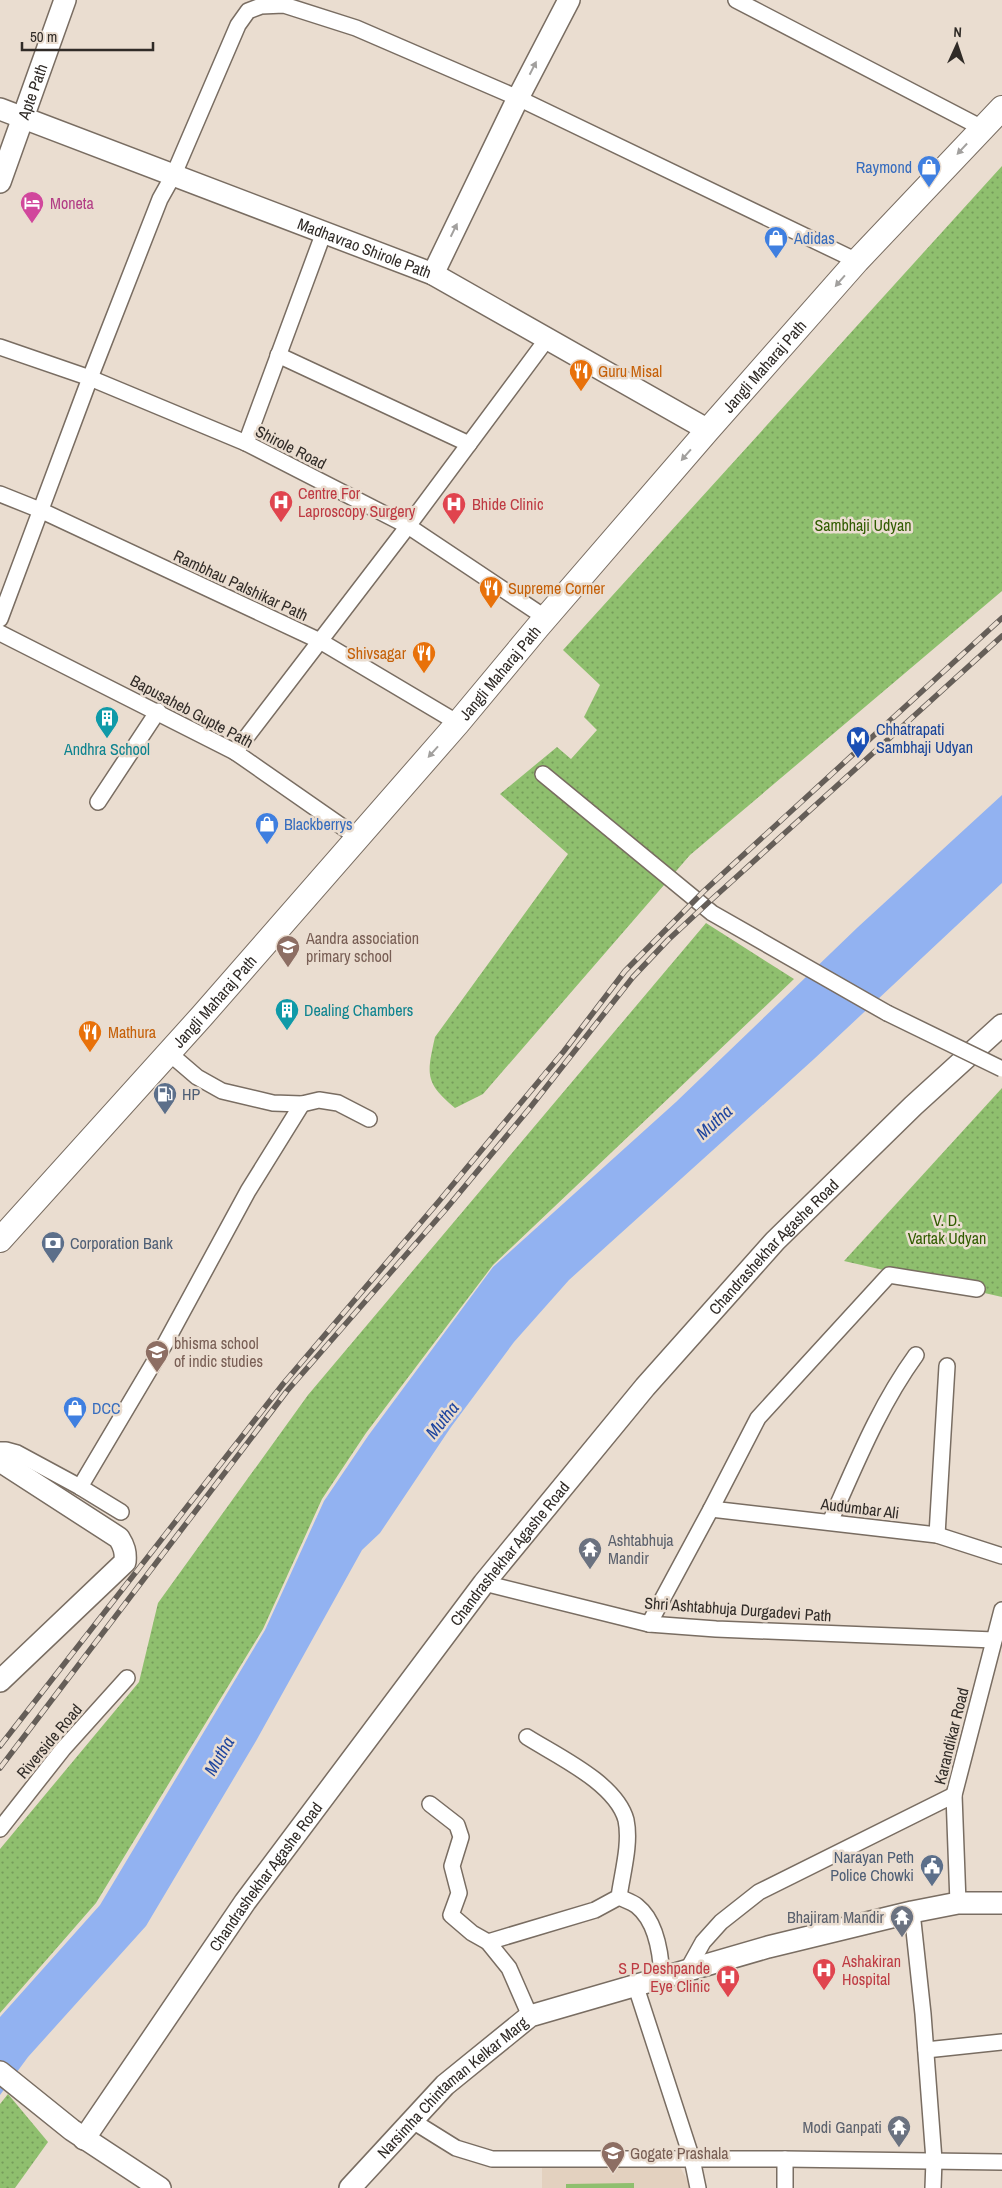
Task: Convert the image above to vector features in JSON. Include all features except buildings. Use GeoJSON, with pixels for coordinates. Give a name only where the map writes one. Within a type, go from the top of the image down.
{"type":"FeatureCollection","features":[{"type":"Feature","properties":{"kind":"main road","name":"Jangli Maharaj Path"},"geometry":{"type":"LineString","coordinates":[[0,1240],[169,1053],[458,723],[708,430],[857,261],[995,115]]}},
{"type":"Feature","properties":{"kind":"street","name":"Apte Path"},"geometry":{"type":"LineString","coordinates":[[0,182],[64,0]]}},
{"type":"Feature","properties":{"kind":"street"},"geometry":{"type":"LineString","coordinates":[[433,274],[518,98],[568,0]]}},
{"type":"Feature","properties":{"kind":"street"},"geometry":{"type":"LineString","coordinates":[[736,0],[995,115]]}},
{"type":"Feature","properties":{"kind":"street"},"geometry":{"type":"LineString","coordinates":[[0,619],[90,378],[160,199],[174,174],[238,25],[248,11],[261,6],[284,5],[356,28],[518,98],[857,261]]}},
{"type":"Feature","properties":{"kind":"street","name":"Madhavrao Shirole Path"},"geometry":{"type":"LineString","coordinates":[[0,109],[433,274],[708,430]]}},
{"type":"Feature","properties":{"kind":"street"},"geometry":{"type":"LineString","coordinates":[[246,443],[324,232]]}},
{"type":"Feature","properties":{"kind":"street"},"geometry":{"type":"LineString","coordinates":[[235,752],[408,526],[547,339]]}},
{"type":"Feature","properties":{"kind":"street","name":"Shirole Road"},"geometry":{"type":"LineString","coordinates":[[0,347],[90,378],[246,443],[408,526],[546,618]]}},
{"type":"Feature","properties":{"kind":"street"},"geometry":{"type":"LineString","coordinates":[[278,355],[469,444]]}},
{"type":"Feature","properties":{"kind":"street","name":"Rambhau Palshikar Path"},"geometry":{"type":"LineString","coordinates":[[0,494],[40,510],[320,641],[458,723]]}},
{"type":"Feature","properties":{"kind":"street","name":"Bapusaheb Gupte Path"},"geometry":{"type":"LineString","coordinates":[[0,633],[158,711],[235,752],[357,837]]}},
{"type":"Feature","properties":{"kind":"street"},"geometry":{"type":"LineString","coordinates":[[98,802],[158,711]]}},
{"type":"Feature","properties":{"kind":"street"},"geometry":{"type":"LineString","coordinates":[[543,774],[712,913],[887,1013],[1002,1069]]}},
{"type":"Feature","properties":{"kind":"street","name":"Chandrashekhar Agashe Road"},"geometry":{"type":"LineString","coordinates":[[78,2134],[246,1902],[484,1583],[645,1387],[774,1241],[913,1106],[1002,1025]]}},
{"type":"Feature","properties":{"kind":"street"},"geometry":{"type":"LineString","coordinates":[[169,1053],[197,1077],[222,1091],[273,1103],[302,1104],[319,1100],[338,1103],[369,1119]]}},
{"type":"Feature","properties":{"kind":"street"},"geometry":{"type":"LineString","coordinates":[[80,1487],[166,1342],[248,1192],[302,1104]]}},
{"type":"Feature","properties":{"kind":"street"},"geometry":{"type":"LineString","coordinates":[[649,1624],[758,1418],[889,1275],[977,1289]]}},
{"type":"Feature","properties":{"kind":"street"},"geometry":{"type":"LineString","coordinates":[[830,1522],[875,1423],[899,1378],[916,1354]]}},
{"type":"Feature","properties":{"kind":"street"},"geometry":{"type":"LineString","coordinates":[[937,1535],[947,1366]]}},
{"type":"Feature","properties":{"kind":"street"},"geometry":{"type":"LineString","coordinates":[[0,1681],[125,1562],[126,1554],[124,1545],[119,1538],[1,1458],[6,1450],[17,1453],[80,1487],[121,1512]]}},
{"type":"Feature","properties":{"kind":"street","name":"Audumbar Ali"},"geometry":{"type":"LineString","coordinates":[[711,1510],[937,1535],[1002,1556]]}},
{"type":"Feature","properties":{"kind":"street","name":"Shri Ashtabhuja Durgadevi Path"},"geometry":{"type":"LineString","coordinates":[[484,1583],[649,1624],[994,1640]]}},
{"type":"Feature","properties":{"kind":"street","name":"Karandikar Road"},"geometry":{"type":"LineString","coordinates":[[958,1903],[954,1795],[1002,1610]]}},
{"type":"Feature","properties":{"kind":"street","name":"Riverside Road"},"geometry":{"type":"LineString","coordinates":[[0,1829],[62,1749],[127,1678]]}},
{"type":"Feature","properties":{"kind":"street"},"geometry":{"type":"LineString","coordinates":[[527,1737],[599,1783],[619,1805],[626,1820],[627,1842],[619,1898]]}},
{"type":"Feature","properties":{"kind":"street"},"geometry":{"type":"LineString","coordinates":[[688,1969],[703,1942],[721,1922],[759,1892],[954,1795]]}},
{"type":"Feature","properties":{"kind":"street"},"geometry":{"type":"LineString","coordinates":[[430,1804],[457,1825],[461,1837],[452,1866],[459,1892],[451,1915],[472,1933],[488,1942],[509,1968],[530,2016]]}},
{"type":"Feature","properties":{"kind":"street"},"geometry":{"type":"LineString","coordinates":[[488,1942],[595,1910],[619,1898],[635,1904],[644,1913],[659,1945],[662,1978]]}},
{"type":"Feature","properties":{"kind":"street","name":"Narsimha Chintaman Kelkar Marg"},"geometry":{"type":"LineString","coordinates":[[350,2188],[444,2085],[530,2016],[636,1987],[688,1969],[768,1947],[912,1912],[958,1903],[1002,1903]]}},
{"type":"Feature","properties":{"kind":"street"},"geometry":{"type":"LineString","coordinates":[[912,1912],[926,2050],[934,2160],[933,2188]]}},
{"type":"Feature","properties":{"kind":"street"},"geometry":{"type":"LineString","coordinates":[[636,1987],[692,2159],[698,2188]]}},
{"type":"Feature","properties":{"kind":"street"},"geometry":{"type":"LineString","coordinates":[[926,2050],[1002,2042]]}},
{"type":"Feature","properties":{"kind":"street"},"geometry":{"type":"LineString","coordinates":[[0,2072],[78,2134],[160,2188]]}},
{"type":"Feature","properties":{"kind":"street"},"geometry":{"type":"LineString","coordinates":[[411,2120],[456,2148],[492,2159],[785,2159],[1002,2162]]}},
{"type":"Feature","properties":{"kind":"street"},"geometry":{"type":"LineString","coordinates":[[785,2159],[785,2188]]}},
{"type":"Feature","properties":{"kind":"shaded area","name":"Gogate Prashala"},"geometry":{"type":"Polygon","coordinates":[[[542,2164],[679,2165],[689,2183],[689,2188],[542,2188],[542,2164]]]}},
{"type":"Feature","properties":{"kind":"green space","name":"Sambhaji Udyan"},"geometry":{"type":"Polygon","coordinates":[[[1002,166],[1002,591],[690,855],[483,1094],[455,1108],[438,1091],[430,1077],[430,1060],[435,1037],[568,854],[500,794],[557,747],[571,759],[597,730],[584,717],[600,685],[563,650],[1002,166]]]}},
{"type":"Feature","properties":{"kind":"green space"},"geometry":{"type":"Polygon","coordinates":[[[706,923],[794,979],[493,1265],[366,1433],[322,1499],[263,1629],[96,1903],[0,2013],[0,1849],[139,1682],[158,1603],[308,1395],[706,923]]]}},
{"type":"Feature","properties":{"kind":"green space","name":"V. D. Vartak Udyan"},"geometry":{"type":"Polygon","coordinates":[[[1002,1088],[1002,1297],[844,1261],[1002,1088]]]}},
{"type":"Feature","properties":{"kind":"green space"},"geometry":{"type":"Polygon","coordinates":[[[8,2094],[48,2142],[15,2188],[0,2188],[0,2104],[8,2094]]]}},
{"type":"Feature","properties":{"kind":"green space"},"geometry":{"type":"Polygon","coordinates":[[[634,2183],[634,2188],[566,2188],[566,2184],[634,2183]]]}},
{"type":"Feature","properties":{"kind":"water","name":"Mutha"},"geometry":{"type":"Polygon","coordinates":[[[1002,795],[1002,883],[814,1059],[569,1280],[514,1342],[451,1427],[380,1533],[362,1550],[256,1741],[146,1926],[28,2057],[0,2095],[0,2017],[100,1905],[265,1630],[324,1501],[368,1436],[493,1267],[676,1102],[858,927],[1002,795]]]}},
{"type":"Feature","properties":{"kind":"railway"},"geometry":{"type":"LineString","coordinates":[[0,1746],[283,1384],[564,1051],[625,971],[704,891],[1002,618]]}},
{"type":"Feature","properties":{"kind":"railway"},"geometry":{"type":"LineString","coordinates":[[0,1768],[287,1391],[446,1209],[529,1109],[633,977],[668,940],[710,901],[1002,636]]}},
{"type":"Feature","properties":{"kind":"place","name":"Raymond"},"geometry":{"type":"Point","coordinates":[929,188]}},
{"type":"Feature","properties":{"kind":"place","name":"Moneta"},"geometry":{"type":"Point","coordinates":[32,224]}},
{"type":"Feature","properties":{"kind":"place","name":"Adidas"},"geometry":{"type":"Point","coordinates":[776,259]}},
{"type":"Feature","properties":{"kind":"place","name":"Guru Misal"},"geometry":{"type":"Point","coordinates":[581,392]}},
{"type":"Feature","properties":{"kind":"place","name":"Centre For Laproscopy Surgery"},"geometry":{"type":"Point","coordinates":[281,523]}},
{"type":"Feature","properties":{"kind":"place","name":"Bhide Clinic"},"geometry":{"type":"Point","coordinates":[454,525]}},
{"type":"Feature","properties":{"kind":"place","name":"Supreme Corner"},"geometry":{"type":"Point","coordinates":[491,609]}},
{"type":"Feature","properties":{"kind":"place","name":"Shivsagar"},"geometry":{"type":"Point","coordinates":[424,674]}},
{"type":"Feature","properties":{"kind":"place","name":"Andhra School"},"geometry":{"type":"Point","coordinates":[107,739]}},
{"type":"Feature","properties":{"kind":"place","name":"Chhatrapati Sambhaji Udyan"},"geometry":{"type":"Point","coordinates":[858,759]}},
{"type":"Feature","properties":{"kind":"place","name":"Blackberrys"},"geometry":{"type":"Point","coordinates":[267,845]}},
{"type":"Feature","properties":{"kind":"place","name":"Aandra association primary school"},"geometry":{"type":"Point","coordinates":[288,968]}},
{"type":"Feature","properties":{"kind":"place","name":"Dealing Chambers"},"geometry":{"type":"Point","coordinates":[287,1031]}},
{"type":"Feature","properties":{"kind":"place","name":"Mathura"},"geometry":{"type":"Point","coordinates":[90,1053]}},
{"type":"Feature","properties":{"kind":"place","name":"HP"},"geometry":{"type":"Point","coordinates":[165,1115]}},
{"type":"Feature","properties":{"kind":"place","name":"Corporation Bank"},"geometry":{"type":"Point","coordinates":[53,1264]}},
{"type":"Feature","properties":{"kind":"place","name":"bhisma school of indic studies"},"geometry":{"type":"Point","coordinates":[157,1373]}},
{"type":"Feature","properties":{"kind":"place","name":"DCC"},"geometry":{"type":"Point","coordinates":[75,1429]}},
{"type":"Feature","properties":{"kind":"place","name":"Ashtabhuja Mandir"},"geometry":{"type":"Point","coordinates":[590,1570]}},
{"type":"Feature","properties":{"kind":"place","name":"Narayan Peth Police Chowki"},"geometry":{"type":"Point","coordinates":[932,1887]}},
{"type":"Feature","properties":{"kind":"place","name":"Bhajiram Mandir"},"geometry":{"type":"Point","coordinates":[902,1938]}},
{"type":"Feature","properties":{"kind":"place","name":"Ashakiran Hospital"},"geometry":{"type":"Point","coordinates":[824,1991]}},
{"type":"Feature","properties":{"kind":"place","name":"S P Deshpande Eye Clinic"},"geometry":{"type":"Point","coordinates":[728,1998]}},
{"type":"Feature","properties":{"kind":"place","name":"Modi Ganpati"},"geometry":{"type":"Point","coordinates":[899,2148]}},
{"type":"Feature","properties":{"kind":"place","name":"Gogate Prashala"},"geometry":{"type":"Point","coordinates":[613,2174]}}]}
